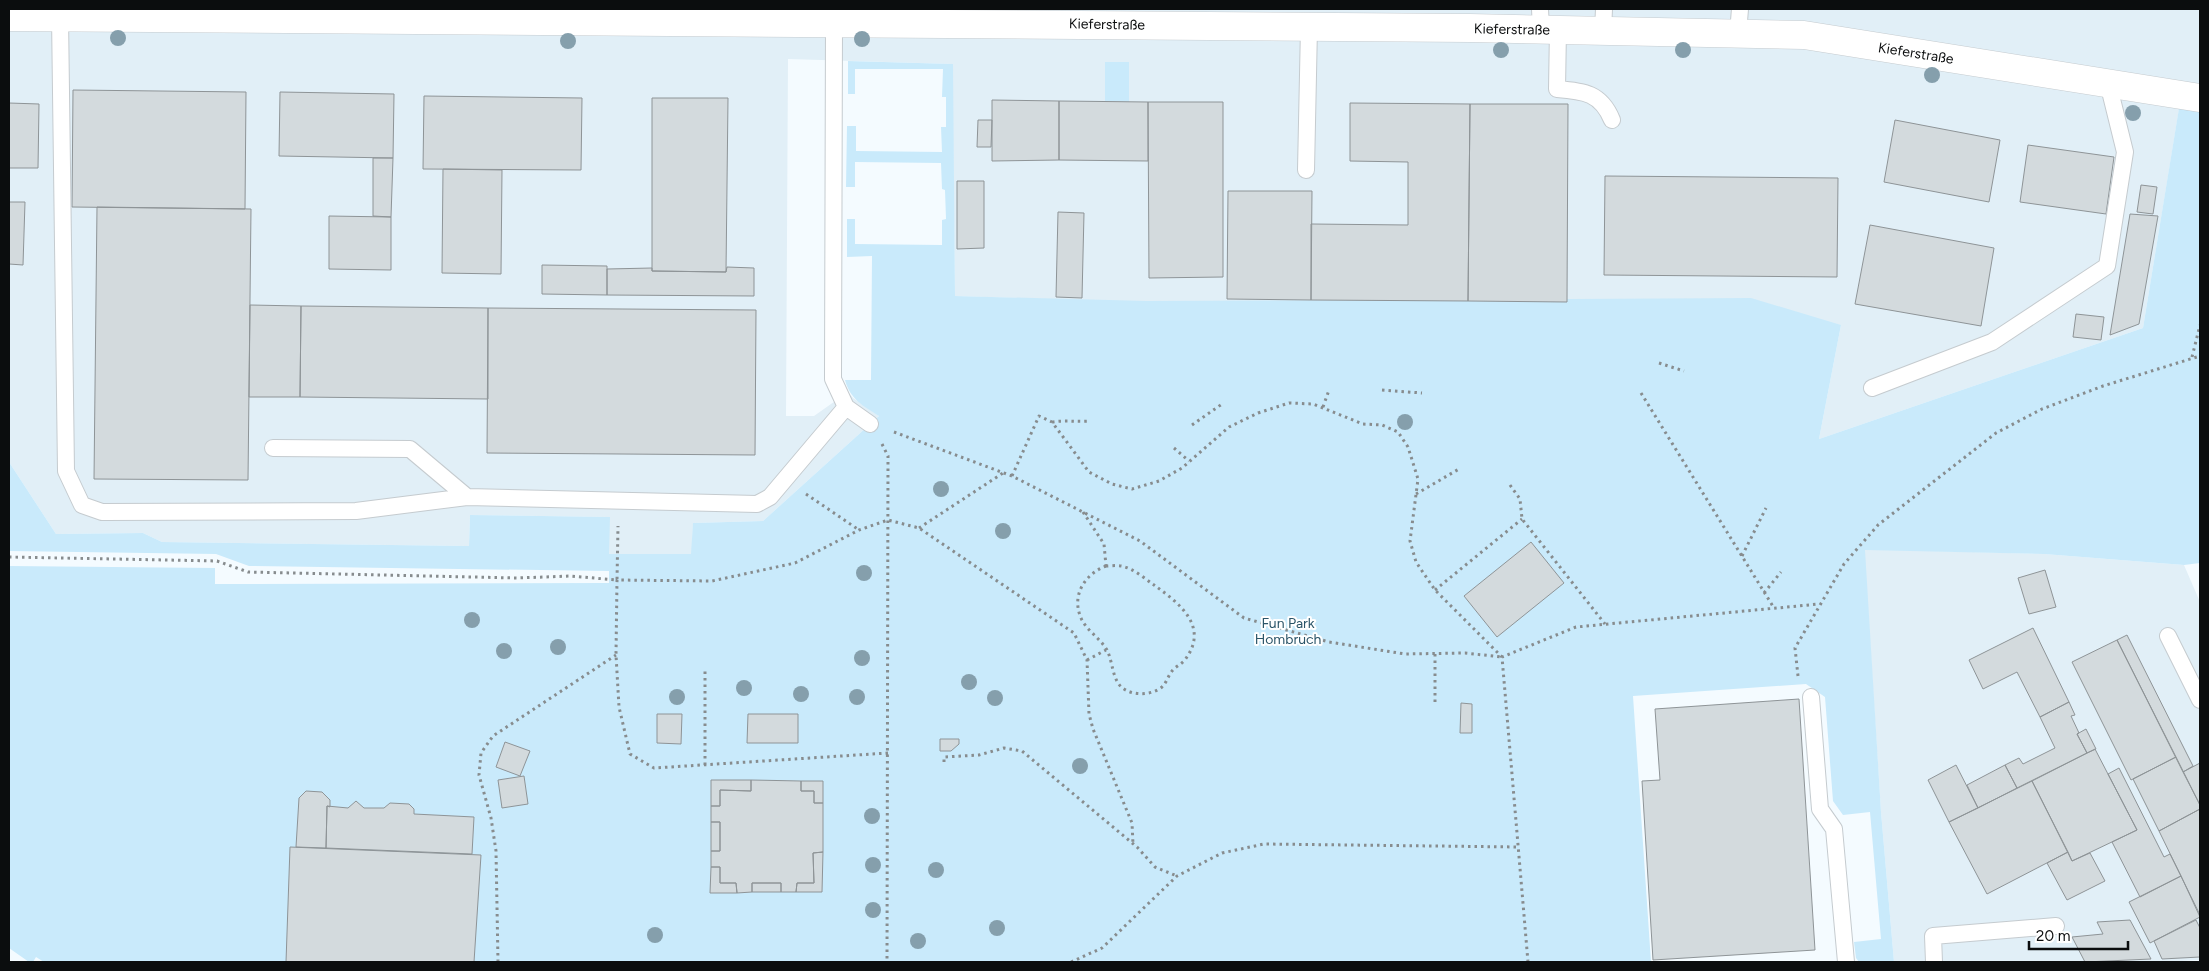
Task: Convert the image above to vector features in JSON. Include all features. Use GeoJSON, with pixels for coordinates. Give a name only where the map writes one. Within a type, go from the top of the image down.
{"type":"FeatureCollection","features":[{"type":"Feature","properties":{"kind":"street","name":"Kieferstraße"},"geometry":{"type":"LineString","coordinates":[[9,17],[337,14],[834,22],[1309,26],[1603,20],[1739,21],[1804,35],[2200,98]]}},
{"type":"Feature","properties":{"kind":"lane"},"geometry":{"type":"LineString","coordinates":[[60,16],[66,471],[82,505],[102,512],[356,511],[467,497],[756,504],[770,497],[846,407]]}},
{"type":"Feature","properties":{"kind":"lane"},"geometry":{"type":"LineString","coordinates":[[834,22],[832,379],[846,407],[870,424]]}},
{"type":"Feature","properties":{"kind":"lane"},"geometry":{"type":"LineString","coordinates":[[1546,22],[1557,89],[1580,90],[1596,97],[1607,108],[1612,120]]}},
{"type":"Feature","properties":{"kind":"lane"},"geometry":{"type":"LineString","coordinates":[[1306,170],[1309,26]]}},
{"type":"Feature","properties":{"kind":"lane"},"geometry":{"type":"LineString","coordinates":[[1872,388],[1992,342],[2108,266],[2125,152],[2108,83]]}},
{"type":"Feature","properties":{"kind":"lane"},"geometry":{"type":"LineString","coordinates":[[273,448],[410,449],[467,497]]}},
{"type":"Feature","properties":{"kind":"lane"},"geometry":{"type":"LineString","coordinates":[[2168,636],[2200,700]]}},
{"type":"Feature","properties":{"kind":"lane"},"geometry":{"type":"LineString","coordinates":[[1810,697],[1820,809],[1834,829],[1846,962]]}},
{"type":"Feature","properties":{"kind":"lane"},"geometry":{"type":"LineString","coordinates":[[1934,962],[1933,936],[2056,926]]}},
{"type":"Feature","properties":{"kind":"path"},"geometry":{"type":"LineString","coordinates":[[2192,358],[2200,325]]}},
{"type":"Feature","properties":{"kind":"path"},"geometry":{"type":"LineString","coordinates":[[1810,697],[1800,696],[1795,648],[1844,564],[1878,525],[1996,433],[2042,409],[2200,356]]}},
{"type":"Feature","properties":{"kind":"path"},"geometry":{"type":"LineString","coordinates":[[1658,363],[1684,371]]}},
{"type":"Feature","properties":{"kind":"path"},"geometry":{"type":"LineString","coordinates":[[1323,407],[1329,390]]}},
{"type":"Feature","properties":{"kind":"path"},"geometry":{"type":"LineString","coordinates":[[1382,390],[1422,394]]}},
{"type":"Feature","properties":{"kind":"path"},"geometry":{"type":"LineString","coordinates":[[1641,393],[1774,608]]}},
{"type":"Feature","properties":{"kind":"path"},"geometry":{"type":"LineString","coordinates":[[1012,476],[1039,416],[1052,422],[1088,472],[1112,484],[1132,489],[1160,481],[1182,468],[1229,427],[1258,413],[1289,403],[1313,404],[1363,424],[1382,425],[1398,432],[1408,447],[1418,479],[1410,541],[1416,562],[1435,590],[1502,657],[1528,962]]}},
{"type":"Feature","properties":{"kind":"path"},"geometry":{"type":"LineString","coordinates":[[1192,425],[1222,404]]}},
{"type":"Feature","properties":{"kind":"path"},"geometry":{"type":"LineString","coordinates":[[1052,422],[1066,420],[1075,422],[1091,421]]}},
{"type":"Feature","properties":{"kind":"path"},"geometry":{"type":"LineString","coordinates":[[870,424],[936,446],[1012,476],[1140,541],[1244,618],[1329,642],[1405,654],[1465,653],[1502,657],[1576,627],[1819,604]]}},
{"type":"Feature","properties":{"kind":"path"},"geometry":{"type":"LineString","coordinates":[[870,424],[888,456],[887,962]]}},
{"type":"Feature","properties":{"kind":"path"},"geometry":{"type":"LineString","coordinates":[[1174,448],[1189,461]]}},
{"type":"Feature","properties":{"kind":"path"},"geometry":{"type":"LineString","coordinates":[[1416,494],[1459,469]]}},
{"type":"Feature","properties":{"kind":"path"},"geometry":{"type":"LineString","coordinates":[[919,528],[1004,473]]}},
{"type":"Feature","properties":{"kind":"path"},"geometry":{"type":"LineString","coordinates":[[785,480],[859,530]]}},
{"type":"Feature","properties":{"kind":"path"},"geometry":{"type":"LineString","coordinates":[[1510,485],[1520,498],[1522,519],[1606,624]]}},
{"type":"Feature","properties":{"kind":"path"},"geometry":{"type":"LineString","coordinates":[[619,502],[616,655],[619,707],[630,754],[654,768],[888,753]]}},
{"type":"Feature","properties":{"kind":"path"},"geometry":{"type":"LineString","coordinates":[[1742,556],[1766,508]]}},
{"type":"Feature","properties":{"kind":"path"},"geometry":{"type":"LineString","coordinates":[[1082,512],[1104,544],[1106,566]]}},
{"type":"Feature","properties":{"kind":"path"},"geometry":{"type":"LineString","coordinates":[[1435,590],[1522,519]]}},
{"type":"Feature","properties":{"kind":"path"},"geometry":{"type":"LineString","coordinates":[[9,557],[218,561],[248,572],[517,578],[570,576],[617,580],[712,581],[795,563],[859,530],[888,520],[919,528],[1074,633],[1087,660],[1091,722],[1132,823],[1133,844]]}},
{"type":"Feature","properties":{"kind":"path"},"geometry":{"type":"LineString","coordinates":[[1106,566],[1122,566],[1139,574],[1179,603],[1193,626],[1193,638],[1189,651],[1183,661],[1172,671],[1161,688],[1152,692],[1140,694],[1128,691],[1120,685],[1115,678],[1106,650],[1081,618],[1078,608],[1081,585],[1095,571],[1106,566]]}},
{"type":"Feature","properties":{"kind":"path"},"geometry":{"type":"LineString","coordinates":[[1764,593],[1781,572]]}},
{"type":"Feature","properties":{"kind":"path"},"geometry":{"type":"LineString","coordinates":[[1087,660],[1106,650]]}},
{"type":"Feature","properties":{"kind":"path"},"geometry":{"type":"LineString","coordinates":[[1435,654],[1436,705]]}},
{"type":"Feature","properties":{"kind":"path"},"geometry":{"type":"LineString","coordinates":[[498,962],[496,852],[491,818],[479,775],[481,753],[493,736],[616,655]]}},
{"type":"Feature","properties":{"kind":"path"},"geometry":{"type":"LineString","coordinates":[[705,671],[705,765]]}},
{"type":"Feature","properties":{"kind":"path"},"geometry":{"type":"LineString","coordinates":[[944,762],[944,757],[979,755],[1004,748],[1022,751],[1133,844],[1154,867],[1177,876]]}},
{"type":"Feature","properties":{"kind":"path"},"geometry":{"type":"LineString","coordinates":[[1071,962],[1102,948],[1177,876],[1222,853],[1264,844],[1519,847]]}},
{"type":"Feature","properties":{"kind":"shaded area"},"geometry":{"type":"Polygon","coordinates":[[[9,9],[2200,9],[2200,105],[2180,103],[2143,328],[1819,439],[1841,325],[955,296],[952,64],[788,59],[786,416],[814,416],[848,392],[853,398],[879,416],[763,521],[693,523],[692,554],[609,554],[609,517],[470,515],[469,546],[162,542],[143,533],[56,534],[9,462],[9,9]]]}},
{"type":"Feature","properties":{"kind":"shaded area"},"geometry":{"type":"Polygon","coordinates":[[[1864,549],[2044,554],[2184,565],[2200,602],[2200,960],[2163,962],[1894,962],[1881,812],[1864,549]]]}},
{"type":"Feature","properties":{"kind":"green space","name":"Fun Park Hombruch"},"geometry":{"type":"Polygon","coordinates":[[[848,61],[953,64],[955,296],[1146,301],[1751,298],[1841,325],[1819,439],[2143,328],[2180,102],[2200,105],[2200,563],[2184,565],[2044,554],[1865,550],[1881,812],[1894,962],[1859,962],[1856,958],[1854,942],[1881,939],[1870,812],[1843,815],[1833,801],[1825,697],[1806,684],[1633,696],[1651,962],[44,962],[36,957],[33,962],[29,962],[9,948],[9,566],[215,568],[215,584],[609,583],[609,571],[249,566],[216,554],[9,551],[9,462],[56,534],[143,533],[162,542],[469,546],[470,515],[610,517],[609,554],[691,554],[693,523],[763,521],[879,416],[854,397],[847,387],[845,380],[871,380],[872,256],[847,257],[847,219],[855,219],[855,244],[942,245],[942,220],[946,219],[945,190],[942,189],[941,163],[855,162],[855,187],[846,187],[847,126],[856,126],[856,151],[942,152],[941,127],[946,127],[946,97],[942,97],[943,69],[855,69],[855,94],[848,94],[848,61]]]}},
{"type":"Feature","properties":{"kind":"green space"},"geometry":{"type":"Polygon","coordinates":[[[1105,62],[1129,62],[1129,102],[1105,101],[1105,62]]]}},
{"type":"Feature","properties":{"kind":"building"},"geometry":{"type":"Polygon","coordinates":[[[73,90],[246,92],[245,209],[72,207],[73,90]]]}},
{"type":"Feature","properties":{"kind":"building"},"geometry":{"type":"Polygon","coordinates":[[[280,92],[394,94],[393,158],[279,156],[280,92]]]}},
{"type":"Feature","properties":{"kind":"building"},"geometry":{"type":"Polygon","coordinates":[[[424,96],[582,98],[581,170],[423,169],[424,96]]]}},
{"type":"Feature","properties":{"kind":"building"},"geometry":{"type":"Polygon","coordinates":[[[652,98],[728,98],[726,272],[652,271],[652,98]]]}},
{"type":"Feature","properties":{"kind":"building"},"geometry":{"type":"Polygon","coordinates":[[[992,100],[1059,101],[1059,160],[992,161],[992,100]]]}},
{"type":"Feature","properties":{"kind":"building"},"geometry":{"type":"Polygon","coordinates":[[[1059,101],[1148,102],[1148,161],[1059,160],[1059,101]]]}},
{"type":"Feature","properties":{"kind":"building"},"geometry":{"type":"Polygon","coordinates":[[[1148,102],[1223,102],[1223,277],[1149,278],[1148,102]]]}},
{"type":"Feature","properties":{"kind":"building"},"geometry":{"type":"Polygon","coordinates":[[[9,103],[39,104],[38,168],[9,168],[9,103]]]}},
{"type":"Feature","properties":{"kind":"building"},"geometry":{"type":"Polygon","coordinates":[[[1350,103],[1470,104],[1468,301],[1311,300],[1311,224],[1408,225],[1408,162],[1350,161],[1350,103]]]}},
{"type":"Feature","properties":{"kind":"building"},"geometry":{"type":"Polygon","coordinates":[[[1470,104],[1568,104],[1567,302],[1468,301],[1470,104]]]}},
{"type":"Feature","properties":{"kind":"building"},"geometry":{"type":"Polygon","coordinates":[[[978,120],[992,120],[991,147],[977,147],[978,120]]]}},
{"type":"Feature","properties":{"kind":"building"},"geometry":{"type":"Polygon","coordinates":[[[1895,120],[2000,140],[1989,202],[1884,182],[1895,120]]]}},
{"type":"Feature","properties":{"kind":"building"},"geometry":{"type":"Polygon","coordinates":[[[2028,145],[2114,157],[2106,214],[2020,202],[2028,145]]]}},
{"type":"Feature","properties":{"kind":"building"},"geometry":{"type":"Polygon","coordinates":[[[373,158],[393,158],[391,217],[373,216],[373,158]]]}},
{"type":"Feature","properties":{"kind":"building"},"geometry":{"type":"Polygon","coordinates":[[[443,169],[502,170],[501,274],[442,273],[443,169]]]}},
{"type":"Feature","properties":{"kind":"building"},"geometry":{"type":"Polygon","coordinates":[[[1605,176],[1838,178],[1837,277],[1604,275],[1605,176]]]}},
{"type":"Feature","properties":{"kind":"building"},"geometry":{"type":"Polygon","coordinates":[[[957,181],[984,181],[984,248],[957,249],[957,181]]]}},
{"type":"Feature","properties":{"kind":"building"},"geometry":{"type":"Polygon","coordinates":[[[2141,185],[2157,187],[2153,214],[2137,212],[2141,185]]]}},
{"type":"Feature","properties":{"kind":"building"},"geometry":{"type":"Polygon","coordinates":[[[1228,191],[1312,191],[1311,300],[1227,299],[1228,191]]]}},
{"type":"Feature","properties":{"kind":"building"},"geometry":{"type":"Polygon","coordinates":[[[9,202],[25,202],[23,265],[9,264],[9,202]]]}},
{"type":"Feature","properties":{"kind":"building"},"geometry":{"type":"Polygon","coordinates":[[[97,207],[251,209],[248,480],[94,479],[97,207]]]}},
{"type":"Feature","properties":{"kind":"building"},"geometry":{"type":"Polygon","coordinates":[[[1058,212],[1084,213],[1082,298],[1056,297],[1058,212]]]}},
{"type":"Feature","properties":{"kind":"building"},"geometry":{"type":"Polygon","coordinates":[[[2130,214],[2158,216],[2139,324],[2110,335],[2130,214]]]}},
{"type":"Feature","properties":{"kind":"building"},"geometry":{"type":"Polygon","coordinates":[[[329,216],[391,217],[391,270],[329,269],[329,216]]]}},
{"type":"Feature","properties":{"kind":"building"},"geometry":{"type":"Polygon","coordinates":[[[1870,225],[1994,248],[1981,326],[1855,304],[1870,225]]]}},
{"type":"Feature","properties":{"kind":"building"},"geometry":{"type":"Polygon","coordinates":[[[542,265],[607,266],[607,295],[542,294],[542,265]]]}},
{"type":"Feature","properties":{"kind":"building"},"geometry":{"type":"Polygon","coordinates":[[[727,267],[754,268],[754,296],[607,295],[607,269],[652,268],[652,271],[726,272],[727,267]]]}},
{"type":"Feature","properties":{"kind":"building"},"geometry":{"type":"Polygon","coordinates":[[[250,305],[301,306],[300,397],[249,397],[250,305]]]}},
{"type":"Feature","properties":{"kind":"building"},"geometry":{"type":"Polygon","coordinates":[[[301,306],[488,308],[488,399],[300,397],[301,306]]]}},
{"type":"Feature","properties":{"kind":"building"},"geometry":{"type":"Polygon","coordinates":[[[488,308],[756,310],[755,455],[487,453],[488,308]]]}},
{"type":"Feature","properties":{"kind":"building"},"geometry":{"type":"Polygon","coordinates":[[[2076,314],[2104,317],[2101,340],[2073,337],[2076,314]]]}},
{"type":"Feature","properties":{"kind":"building"},"geometry":{"type":"Polygon","coordinates":[[[1531,542],[1564,583],[1497,637],[1464,596],[1531,542]]]}},
{"type":"Feature","properties":{"kind":"building"},"geometry":{"type":"Polygon","coordinates":[[[2045,570],[2056,607],[2029,614],[2018,578],[2045,570]]]}},
{"type":"Feature","properties":{"kind":"building"},"geometry":{"type":"Polygon","coordinates":[[[2033,628],[2069,702],[2040,717],[2017,672],[1983,689],[1969,660],[2033,628]]]}},
{"type":"Feature","properties":{"kind":"building"},"geometry":{"type":"Polygon","coordinates":[[[2127,635],[2193,766],[2183,772],[2117,640],[2127,635]]]}},
{"type":"Feature","properties":{"kind":"building"},"geometry":{"type":"Polygon","coordinates":[[[2117,640],[2176,757],[2131,780],[2072,662],[2117,640]]]}},
{"type":"Feature","properties":{"kind":"building"},"geometry":{"type":"Polygon","coordinates":[[[1799,699],[1815,950],[1653,960],[1642,781],[1660,780],[1655,709],[1799,699]]]}},
{"type":"Feature","properties":{"kind":"building"},"geometry":{"type":"Polygon","coordinates":[[[2069,702],[2075,715],[2071,716],[2079,733],[2077,734],[2087,753],[2017,788],[2005,765],[2019,758],[2023,764],[2055,748],[2040,717],[2069,702]]]}},
{"type":"Feature","properties":{"kind":"building"},"geometry":{"type":"Polygon","coordinates":[[[1461,703],[1472,704],[1472,733],[1460,733],[1461,703]]]}},
{"type":"Feature","properties":{"kind":"building"},"geometry":{"type":"Polygon","coordinates":[[[657,714],[682,714],[681,744],[657,743],[657,714]]]}},
{"type":"Feature","properties":{"kind":"building"},"geometry":{"type":"Polygon","coordinates":[[[748,714],[798,714],[798,743],[747,743],[748,714]]]}},
{"type":"Feature","properties":{"kind":"building"},"geometry":{"type":"Polygon","coordinates":[[[2086,729],[2096,749],[2087,753],[2077,734],[2086,729]]]}},
{"type":"Feature","properties":{"kind":"building"},"geometry":{"type":"Polygon","coordinates":[[[940,739],[959,739],[959,744],[951,751],[940,751],[940,739]]]}},
{"type":"Feature","properties":{"kind":"building"},"geometry":{"type":"Polygon","coordinates":[[[505,742],[530,751],[520,776],[496,767],[505,742]]]}},
{"type":"Feature","properties":{"kind":"building"},"geometry":{"type":"Polygon","coordinates":[[[2095,749],[2137,830],[2072,861],[2032,781],[2095,749]]]}},
{"type":"Feature","properties":{"kind":"building"},"geometry":{"type":"Polygon","coordinates":[[[2176,757],[2200,805],[2200,809],[2159,831],[2133,779],[2176,757]]]}},
{"type":"Feature","properties":{"kind":"building"},"geometry":{"type":"Polygon","coordinates":[[[2200,763],[2200,805],[2183,772],[2200,763]]]}},
{"type":"Feature","properties":{"kind":"building"},"geometry":{"type":"Polygon","coordinates":[[[1956,765],[1978,808],[1949,822],[1928,780],[1956,765]]]}},
{"type":"Feature","properties":{"kind":"building"},"geometry":{"type":"Polygon","coordinates":[[[2005,765],[2017,788],[1978,808],[1967,785],[2005,765]]]}},
{"type":"Feature","properties":{"kind":"building"},"geometry":{"type":"Polygon","coordinates":[[[2119,768],[2164,857],[2170,854],[2181,876],[2140,897],[2112,842],[2137,830],[2108,774],[2119,768]]]}},
{"type":"Feature","properties":{"kind":"building"},"geometry":{"type":"Polygon","coordinates":[[[524,776],[528,804],[502,808],[498,780],[524,776]]]}},
{"type":"Feature","properties":{"kind":"building"},"geometry":{"type":"Polygon","coordinates":[[[711,780],[751,780],[751,791],[720,790],[720,806],[711,806],[711,780]]]}},
{"type":"Feature","properties":{"kind":"building"},"geometry":{"type":"Polygon","coordinates":[[[751,780],[801,781],[801,791],[814,791],[814,803],[823,803],[823,852],[813,853],[814,883],[797,883],[796,892],[781,892],[781,883],[752,883],[752,892],[737,893],[736,883],[720,883],[720,867],[711,867],[711,851],[720,851],[720,822],[711,822],[711,806],[720,806],[720,790],[751,791],[751,780]]]}},
{"type":"Feature","properties":{"kind":"building"},"geometry":{"type":"Polygon","coordinates":[[[801,781],[823,781],[823,803],[814,803],[814,791],[801,791],[801,781]]]}},
{"type":"Feature","properties":{"kind":"building"},"geometry":{"type":"Polygon","coordinates":[[[2032,781],[2068,852],[1987,894],[1949,822],[2032,781]]]}},
{"type":"Feature","properties":{"kind":"building"},"geometry":{"type":"Polygon","coordinates":[[[306,791],[322,792],[330,800],[330,807],[327,806],[326,848],[296,847],[299,798],[306,791]]]}},
{"type":"Feature","properties":{"kind":"building"},"geometry":{"type":"Polygon","coordinates":[[[356,801],[364,808],[384,808],[390,803],[409,804],[414,809],[414,814],[474,817],[472,854],[326,848],[327,806],[348,808],[356,801]]]}},
{"type":"Feature","properties":{"kind":"building"},"geometry":{"type":"Polygon","coordinates":[[[2200,809],[2200,915],[2159,831],[2200,809]]]}},
{"type":"Feature","properties":{"kind":"building"},"geometry":{"type":"Polygon","coordinates":[[[711,822],[720,822],[720,851],[711,851],[711,822]]]}},
{"type":"Feature","properties":{"kind":"building"},"geometry":{"type":"Polygon","coordinates":[[[290,847],[481,855],[474,962],[286,962],[290,847]]]}},
{"type":"Feature","properties":{"kind":"building"},"geometry":{"type":"Polygon","coordinates":[[[823,852],[822,892],[796,892],[797,883],[814,883],[813,853],[823,852]]]}},
{"type":"Feature","properties":{"kind":"building"},"geometry":{"type":"Polygon","coordinates":[[[2068,852],[2072,861],[2090,853],[2105,881],[2067,900],[2047,863],[2068,852]]]}},
{"type":"Feature","properties":{"kind":"building"},"geometry":{"type":"Polygon","coordinates":[[[711,867],[720,867],[720,883],[736,883],[737,893],[710,893],[711,867]]]}},
{"type":"Feature","properties":{"kind":"building"},"geometry":{"type":"Polygon","coordinates":[[[2181,876],[2200,917],[2150,943],[2129,902],[2181,876]]]}},
{"type":"Feature","properties":{"kind":"building"},"geometry":{"type":"Polygon","coordinates":[[[752,883],[781,883],[781,892],[752,892],[752,883]]]}},
{"type":"Feature","properties":{"kind":"building"},"geometry":{"type":"Polygon","coordinates":[[[2130,920],[2151,959],[2085,962],[2072,937],[2103,934],[2097,922],[2130,920]]]}},
{"type":"Feature","properties":{"kind":"building"},"geometry":{"type":"Polygon","coordinates":[[[2196,920],[2200,928],[2200,957],[2162,959],[2154,941],[2196,920]]]}}]}
